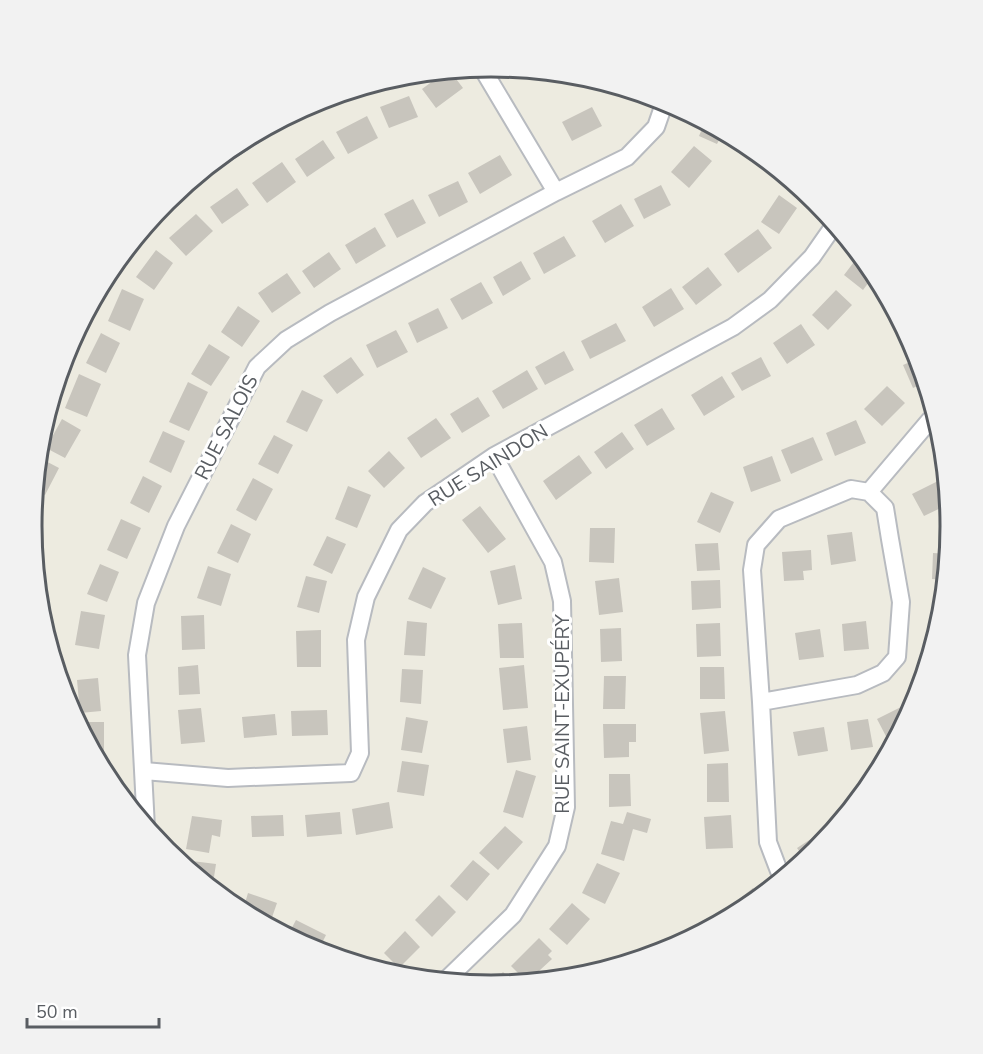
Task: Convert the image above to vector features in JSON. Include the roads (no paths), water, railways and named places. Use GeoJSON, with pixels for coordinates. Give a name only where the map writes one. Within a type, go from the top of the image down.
{"type":"FeatureCollection","features":[{"type":"Feature","properties":{"kind":"street"},"geometry":{"type":"LineString","coordinates":[[487,77],[556,192]]}},
{"type":"Feature","properties":{"kind":"street","name":"RUE SALOIS"},"geometry":{"type":"LineString","coordinates":[[145,813],[137,655],[146,603],[176,526],[257,367],[285,340],[330,313],[556,192],[627,157],[656,127],[662,111]]}},
{"type":"Feature","properties":{"kind":"street","name":"RUE SAINDON"},"geometry":{"type":"LineString","coordinates":[[144,771],[228,778],[351,773],[360,753],[356,640],[366,597],[399,530],[425,503],[494,456],[733,327],[770,300],[813,257],[830,232]]}},
{"type":"Feature","properties":{"kind":"street"},"geometry":{"type":"LineString","coordinates":[[869,492],[928,422]]}},
{"type":"Feature","properties":{"kind":"street","name":"RUE SAINT-EXUPÉRY"},"geometry":{"type":"LineString","coordinates":[[451,975],[513,915],[557,846],[566,807],[562,601],[553,562],[494,456]]}},
{"type":"Feature","properties":{"kind":"street"},"geometry":{"type":"LineString","coordinates":[[761,702],[857,685],[883,673],[897,657],[901,602],[885,508],[869,492],[851,489],[779,519],[756,545],[752,570],[768,843],[780,872]]}}]}
